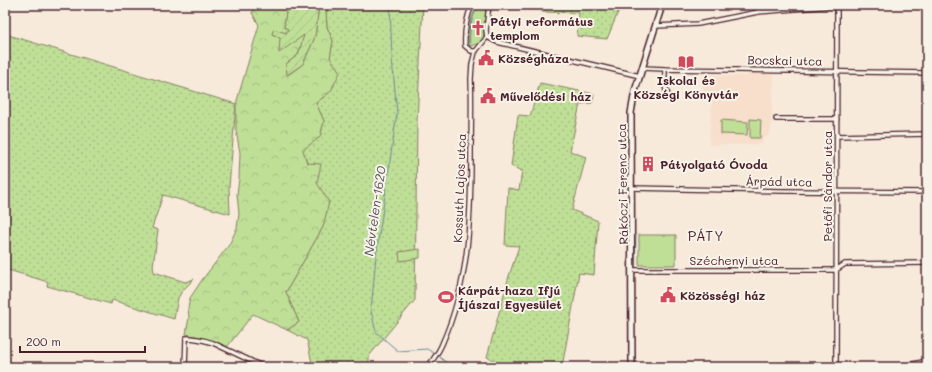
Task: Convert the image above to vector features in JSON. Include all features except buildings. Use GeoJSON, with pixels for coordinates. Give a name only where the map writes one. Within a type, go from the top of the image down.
{"type":"FeatureCollection","features":[{"type":"Feature","properties":{"kind":"main road","name":"Rákóczi Ferenc utca"},"geometry":{"type":"LineString","coordinates":[[632,367],[631,113],[635,91],[662,5]]}},
{"type":"Feature","properties":{"kind":"street"},"geometry":{"type":"LineString","coordinates":[[472,5],[467,17],[464,37],[465,46],[470,50],[476,51]]}},
{"type":"Feature","properties":{"kind":"street"},"geometry":{"type":"LineString","coordinates":[[489,5],[486,30],[487,37],[497,42],[640,76]]}},
{"type":"Feature","properties":{"kind":"street"},"geometry":{"type":"LineString","coordinates":[[758,12],[759,5]]}},
{"type":"Feature","properties":{"kind":"street"},"geometry":{"type":"LineString","coordinates":[[656,26],[698,24],[758,12],[843,5]]}},
{"type":"Feature","properties":{"kind":"street","name":"Petőfi Sándor utca"},"geometry":{"type":"LineString","coordinates":[[836,367],[837,6]]}},
{"type":"Feature","properties":{"kind":"street","name":"Kossuth Lajos utca"},"geometry":{"type":"LineString","coordinates":[[428,367],[442,344],[452,319],[465,269],[471,202],[470,79],[476,51],[487,37]]}},
{"type":"Feature","properties":{"kind":"street","name":"Bocskai utca"},"geometry":{"type":"LineString","coordinates":[[642,68],[927,73]]}},
{"type":"Feature","properties":{"kind":"street"},"geometry":{"type":"LineString","coordinates":[[665,69],[664,84],[670,98]]}},
{"type":"Feature","properties":{"kind":"street"},"geometry":{"type":"LineString","coordinates":[[776,120],[837,119]]}},
{"type":"Feature","properties":{"kind":"street"},"geometry":{"type":"LineString","coordinates":[[837,136],[927,134]]}},
{"type":"Feature","properties":{"kind":"street","name":"Árpád utca"},"geometry":{"type":"LineString","coordinates":[[631,188],[837,192],[927,192]]}},
{"type":"Feature","properties":{"kind":"street","name":"Széchenyi utca"},"geometry":{"type":"LineString","coordinates":[[632,270],[836,270],[845,264],[927,263]]}},
{"type":"Feature","properties":{"kind":"street"},"geometry":{"type":"LineString","coordinates":[[185,367],[186,338],[205,340],[264,367]]}},
{"type":"Feature","properties":{"kind":"street"},"geometry":{"type":"LineString","coordinates":[[900,367],[927,361]]}},
{"type":"Feature","properties":{"kind":"shaded area"},"geometry":{"type":"Polygon","coordinates":[[[748,71],[766,72],[766,75],[774,75],[771,131],[767,137],[763,137],[763,144],[709,145],[712,97],[702,97],[703,75],[748,76],[748,71]]]}},
{"type":"Feature","properties":{"kind":"green space"},"geometry":{"type":"Polygon","coordinates":[[[256,5],[287,5],[284,27],[288,29],[286,33],[274,30],[272,34],[280,38],[305,34],[298,55],[286,64],[288,75],[303,64],[315,37],[319,5],[364,5],[326,11],[327,27],[333,41],[330,58],[340,72],[331,91],[316,103],[324,121],[320,137],[303,150],[307,163],[321,164],[317,183],[329,202],[323,227],[286,292],[299,322],[287,330],[253,314],[227,347],[207,339],[186,334],[189,317],[188,308],[190,298],[229,245],[237,228],[239,214],[237,194],[240,153],[236,130],[236,104],[259,25],[252,13],[256,5]]]}},
{"type":"Feature","properties":{"kind":"green space"},"geometry":{"type":"Polygon","coordinates":[[[287,5],[319,5],[315,37],[303,64],[287,75],[286,64],[298,55],[304,35],[279,53],[280,38],[272,34],[274,29],[286,33],[288,29],[284,27],[287,5]]]}},
{"type":"Feature","properties":{"kind":"green space"},"geometry":{"type":"Polygon","coordinates":[[[364,5],[423,5],[417,121],[415,300],[369,356],[369,367],[302,367],[312,363],[307,340],[287,330],[299,322],[286,292],[323,227],[317,183],[302,150],[320,137],[324,121],[316,103],[331,91],[330,58],[333,41],[327,27],[326,11],[364,5]]]}},
{"type":"Feature","properties":{"kind":"green space"},"geometry":{"type":"Polygon","coordinates":[[[477,5],[486,5],[484,35],[483,39],[479,43],[469,46],[470,25],[477,5]]]}},
{"type":"Feature","properties":{"kind":"green space"},"geometry":{"type":"Polygon","coordinates":[[[542,5],[621,5],[607,39],[577,36],[579,13],[542,12],[542,5]]]}},
{"type":"Feature","properties":{"kind":"green space"},"geometry":{"type":"Polygon","coordinates":[[[5,34],[236,104],[229,187],[230,214],[163,195],[152,228],[158,230],[153,266],[154,272],[185,282],[194,279],[182,291],[178,298],[174,319],[112,300],[111,304],[47,286],[48,282],[5,269],[5,34]]]}},
{"type":"Feature","properties":{"kind":"green space"},"geometry":{"type":"Polygon","coordinates":[[[540,83],[594,94],[592,103],[580,104],[570,151],[586,157],[572,210],[598,221],[594,275],[579,273],[562,367],[503,367],[503,365],[487,357],[509,276],[519,246],[505,245],[508,188],[519,190],[522,171],[511,166],[518,115],[530,116],[540,83]]]}},
{"type":"Feature","properties":{"kind":"green space"},"geometry":{"type":"Polygon","coordinates":[[[750,119],[761,120],[760,138],[750,138],[750,119]]]}},
{"type":"Feature","properties":{"kind":"green space"},"geometry":{"type":"Polygon","coordinates":[[[721,120],[748,122],[747,135],[721,134],[721,120]]]}},
{"type":"Feature","properties":{"kind":"green space"},"geometry":{"type":"Polygon","coordinates":[[[639,235],[676,235],[676,265],[639,265],[639,235]]]}},
{"type":"Feature","properties":{"kind":"green space"},"geometry":{"type":"Polygon","coordinates":[[[420,249],[420,258],[400,261],[399,252],[420,249]]]}},
{"type":"Feature","properties":{"kind":"waterway","name":"Névtelen-1620"},"geometry":{"type":"LineString","coordinates":[[390,5],[392,59],[397,113],[376,256],[371,311],[376,332],[398,351],[427,349],[435,354]]}},
{"type":"Feature","properties":{"kind":"waterway"},"geometry":{"type":"LineString","coordinates":[[470,48],[471,26],[479,5]]}},
{"type":"Feature","properties":{"kind":"waterway"},"geometry":{"type":"LineString","coordinates":[[635,267],[636,235]]}},
{"type":"Feature","properties":{"kind":"waterway","name":"Névtelen-1620"},"geometry":{"type":"LineString","coordinates":[[438,356],[452,367]]}},
{"type":"Feature","properties":{"kind":"place","name":"Pátyi református templom"},"geometry":{"type":"Point","coordinates":[478,28]}},
{"type":"Feature","properties":{"kind":"place","name":"Községháza"},"geometry":{"type":"Point","coordinates":[486,58]}},
{"type":"Feature","properties":{"kind":"place","name":"Iskolai és Községi Könyvtár"},"geometry":{"type":"Point","coordinates":[686,62]}},
{"type":"Feature","properties":{"kind":"place","name":"Művelődési ház"},"geometry":{"type":"Point","coordinates":[488,96]}},
{"type":"Feature","properties":{"kind":"place","name":"Pátyolgató Óvoda"},"geometry":{"type":"Point","coordinates":[648,164]}},
{"type":"Feature","properties":{"kind":"place","name":"Közösségi ház"},"geometry":{"type":"Point","coordinates":[668,295]}},
{"type":"Feature","properties":{"kind":"place","name":"Kárpát-haza Ifjú Íjászai Egyesület"},"geometry":{"type":"Point","coordinates":[446,297]}},
{"type":"Feature","properties":{"kind":"district","name":"PÁTY"},"geometry":{"type":"Point","coordinates":[706,235]}}]}
